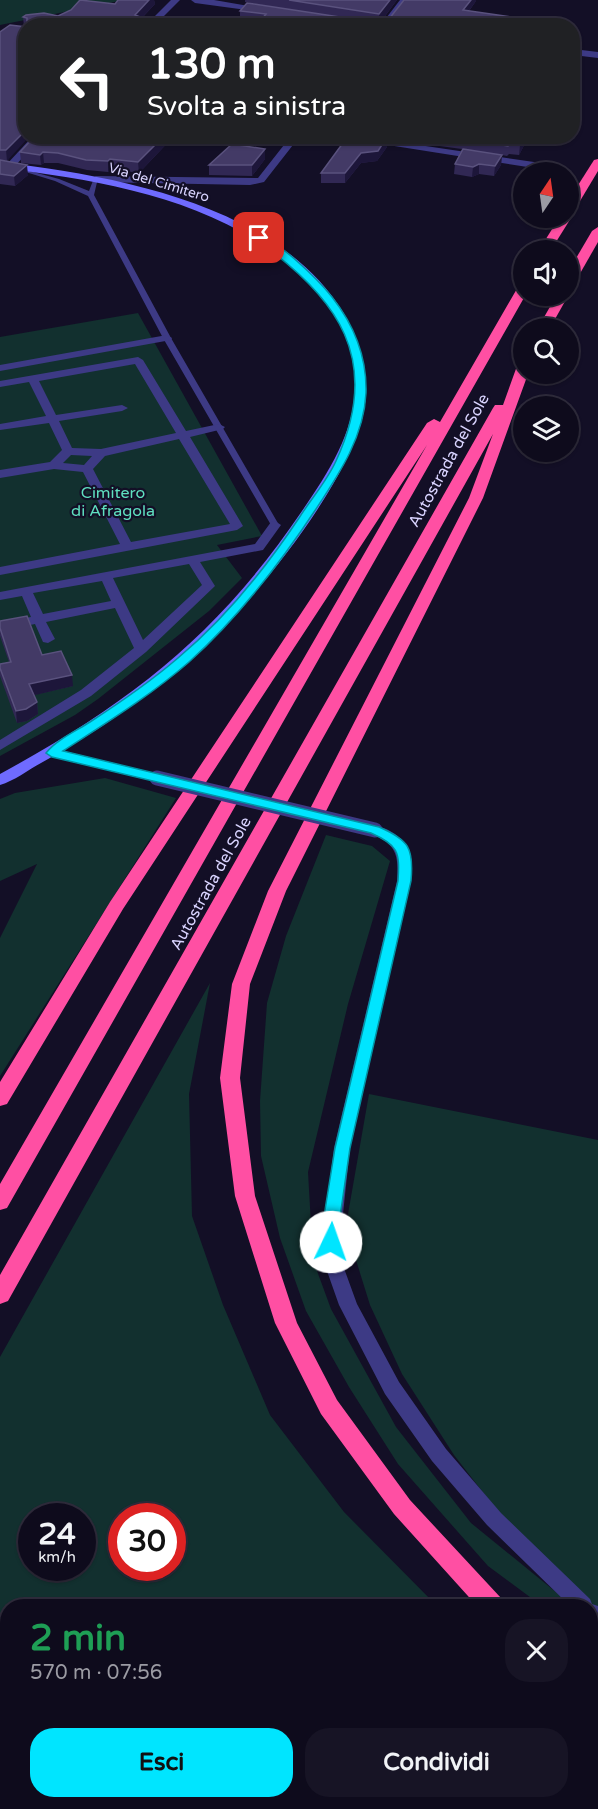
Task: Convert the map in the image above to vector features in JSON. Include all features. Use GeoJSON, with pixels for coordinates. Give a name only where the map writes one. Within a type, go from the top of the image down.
{"type":"FeatureCollection","features":[{"type":"Feature","properties":{"kind":"highway"},"geometry":{"type":"LineString","coordinates":[[579,193],[598,162]]}},
{"type":"Feature","properties":{"kind":"highway"},"geometry":{"type":"LineString","coordinates":[[579,265],[598,231]]}},
{"type":"Feature","properties":{"kind":"highway"},"geometry":{"type":"LineString","coordinates":[[0,1099],[116,906],[513,304]]}},
{"type":"Feature","properties":{"kind":"highway","name":"Autostrada del Sole"},"geometry":{"type":"LineString","coordinates":[[0,1202],[513,306]]}},
{"type":"Feature","properties":{"kind":"highway","name":"Autostrada del Sole"},"geometry":{"type":"LineString","coordinates":[[0,1295],[514,384]]}},
{"type":"Feature","properties":{"kind":"highway"},"geometry":{"type":"LineString","coordinates":[[486,1599],[402,1508],[329,1407],[286,1323],[245,1196],[230,1078],[241,984],[277,891],[476,498],[517,384]]}},
{"type":"Feature","properties":{"kind":"main road","name":"Via del Cimitero"},"geometry":{"type":"LineString","coordinates":[[0,780],[52,753],[137,697],[183,660],[221,625],[255,587],[286,545],[341,462],[354,425],[360,395],[359,365],[352,338],[339,312],[318,285],[288,258],[259,238],[218,217],[180,202],[64,172],[5,166]]}},
{"type":"Feature","properties":{"kind":"street"},"geometry":{"type":"LineString","coordinates":[[157,18],[176,0]]}},
{"type":"Feature","properties":{"kind":"street"},"geometry":{"type":"LineString","coordinates":[[195,0],[277,12]]}},
{"type":"Feature","properties":{"kind":"street"},"geometry":{"type":"LineString","coordinates":[[390,18],[404,0]]}},
{"type":"Feature","properties":{"kind":"street"},"geometry":{"type":"LineString","coordinates":[[580,53],[598,55]]}},
{"type":"Feature","properties":{"kind":"street"},"geometry":{"type":"LineString","coordinates":[[5,166],[30,144]]}},
{"type":"Feature","properties":{"kind":"street"},"geometry":{"type":"LineString","coordinates":[[96,179],[250,182],[261,180],[290,144]]}},
{"type":"Feature","properties":{"kind":"street"},"geometry":{"type":"LineString","coordinates":[[390,144],[513,162]]}},
{"type":"Feature","properties":{"kind":"street"},"geometry":{"type":"LineString","coordinates":[[0,368],[167,338]]}},
{"type":"Feature","properties":{"kind":"street"},"geometry":{"type":"LineString","coordinates":[[0,384],[138,360],[237,526],[0,570]]}},
{"type":"Feature","properties":{"kind":"street"},"geometry":{"type":"LineString","coordinates":[[33,379],[68,451]]}},
{"type":"Feature","properties":{"kind":"street"},"geometry":{"type":"LineString","coordinates":[[0,427],[122,408]]}},
{"type":"Feature","properties":{"kind":"street"},"geometry":{"type":"LineString","coordinates":[[54,465],[68,451],[101,453],[219,427]]}},
{"type":"Feature","properties":{"kind":"street"},"geometry":{"type":"LineString","coordinates":[[87,469],[101,453]]}},
{"type":"Feature","properties":{"kind":"street"},"geometry":{"type":"LineString","coordinates":[[0,474],[54,465],[87,469]]}},
{"type":"Feature","properties":{"kind":"street"},"geometry":{"type":"LineString","coordinates":[[87,469],[128,546]]}},
{"type":"Feature","properties":{"kind":"street"},"geometry":{"type":"LineString","coordinates":[[0,596],[259,547],[275,525]]}},
{"type":"Feature","properties":{"kind":"street"},"geometry":{"type":"LineString","coordinates":[[0,746],[36,726],[86,693],[141,649],[209,586],[194,560]]}},
{"type":"Feature","properties":{"kind":"street"},"geometry":{"type":"LineString","coordinates":[[106,576],[141,649]]}},
{"type":"Feature","properties":{"kind":"street"},"geometry":{"type":"LineString","coordinates":[[26,591],[48,639]]}},
{"type":"Feature","properties":{"kind":"street"},"geometry":{"type":"LineString","coordinates":[[0,627],[119,603]]}},
{"type":"Feature","properties":{"kind":"street"},"geometry":{"type":"LineString","coordinates":[[52,753],[375,830],[391,837],[402,846],[406,863],[404,881],[342,1148],[331,1242],[336,1271],[348,1305],[392,1388],[440,1455],[494,1519],[576,1599]]}},
{"type":"Feature","properties":{"kind":"lane"},"geometry":{"type":"LineString","coordinates":[[5,166],[57,180],[91,195],[167,338],[275,525]]}},
{"type":"Feature","properties":{"kind":"lane","name":"Via del Cimitero"},"geometry":{"type":"LineString","coordinates":[[91,195],[96,179]]}},
{"type":"Feature","properties":{"kind":"green space"},"geometry":{"type":"Polygon","coordinates":[[[0,0],[124,0],[35,18],[18,18],[18,21],[0,25],[0,0]]]}},
{"type":"Feature","properties":{"kind":"green space","name":"Cimitero di Afragola"},"geometry":{"type":"Polygon","coordinates":[[[138,313],[262,536],[217,545],[242,578],[209,611],[75,715],[0,756],[0,337],[138,313]]]}},
{"type":"Feature","properties":{"kind":"green space"},"geometry":{"type":"Polygon","coordinates":[[[105,778],[176,798],[0,1076],[0,938],[37,864],[0,881],[0,799],[15,793],[105,778]]]}},
{"type":"Feature","properties":{"kind":"green space"},"geometry":{"type":"Polygon","coordinates":[[[326,835],[372,846],[390,861],[348,1004],[308,1172],[313,1260],[331,1309],[396,1427],[471,1523],[564,1599],[533,1599],[488,1566],[398,1464],[349,1387],[306,1311],[280,1238],[261,1156],[260,1101],[267,1003],[286,936],[326,835]]]}},
{"type":"Feature","properties":{"kind":"green space"},"geometry":{"type":"Polygon","coordinates":[[[210,983],[189,1094],[192,1216],[223,1305],[270,1415],[344,1512],[430,1599],[0,1599],[0,1357],[210,983]]]}},
{"type":"Feature","properties":{"kind":"green space"},"geometry":{"type":"Polygon","coordinates":[[[369,1094],[598,1140],[598,1599],[581,1599],[537,1562],[454,1455],[402,1374],[370,1305],[351,1244],[348,1214],[369,1094]]]}},
{"type":"Feature","properties":{"kind":"building"},"geometry":{"type":"Polygon","coordinates":[[[80,0],[115,4],[118,0],[149,0],[135,15],[142,18],[23,17],[44,13],[58,16],[71,10],[80,0]]]}},
{"type":"Feature","properties":{"kind":"building"},"geometry":{"type":"Polygon","coordinates":[[[289,0],[390,0],[379,14],[289,0]]]}},
{"type":"Feature","properties":{"kind":"building"},"geometry":{"type":"Polygon","coordinates":[[[404,0],[471,0],[463,10],[512,17],[511,18],[390,18],[404,0]]]}},
{"type":"Feature","properties":{"kind":"building"},"geometry":{"type":"Polygon","coordinates":[[[247,3],[346,18],[263,18],[266,14],[240,11],[247,3]]]}},
{"type":"Feature","properties":{"kind":"building"},"geometry":{"type":"Polygon","coordinates":[[[10,25],[18,26],[18,138],[6,150],[0,150],[0,32],[10,25]]]}},
{"type":"Feature","properties":{"kind":"building"},"geometry":{"type":"Polygon","coordinates":[[[28,144],[156,144],[138,162],[110,159],[108,161],[86,160],[58,153],[43,152],[40,155],[20,152],[28,144]]]}},
{"type":"Feature","properties":{"kind":"building"},"geometry":{"type":"Polygon","coordinates":[[[232,144],[265,149],[252,165],[209,165],[232,144]]]}},
{"type":"Feature","properties":{"kind":"building"},"geometry":{"type":"Polygon","coordinates":[[[342,144],[382,144],[378,151],[361,153],[345,173],[321,173],[342,144]]]}},
{"type":"Feature","properties":{"kind":"building"},"geometry":{"type":"Polygon","coordinates":[[[463,149],[502,155],[495,166],[479,164],[473,167],[455,164],[463,149]]]}},
{"type":"Feature","properties":{"kind":"building"},"geometry":{"type":"Polygon","coordinates":[[[0,160],[27,165],[14,176],[0,174],[0,160]]]}},
{"type":"Feature","properties":{"kind":"building"},"geometry":{"type":"Polygon","coordinates":[[[27,616],[42,655],[61,651],[72,675],[29,684],[37,702],[26,709],[16,711],[0,668],[0,664],[11,662],[0,628],[0,621],[27,616]]]}},
{"type":"Feature","properties":{"kind":"route"},"geometry":{"type":"LineString","coordinates":[[259,238],[288,258],[318,285],[339,312],[352,338],[359,365],[360,395],[354,425],[341,462],[286,545],[255,587],[221,625],[183,660],[137,697],[52,753],[375,830],[391,837],[402,846],[406,863],[404,881],[342,1148],[331,1242]]}}]}
